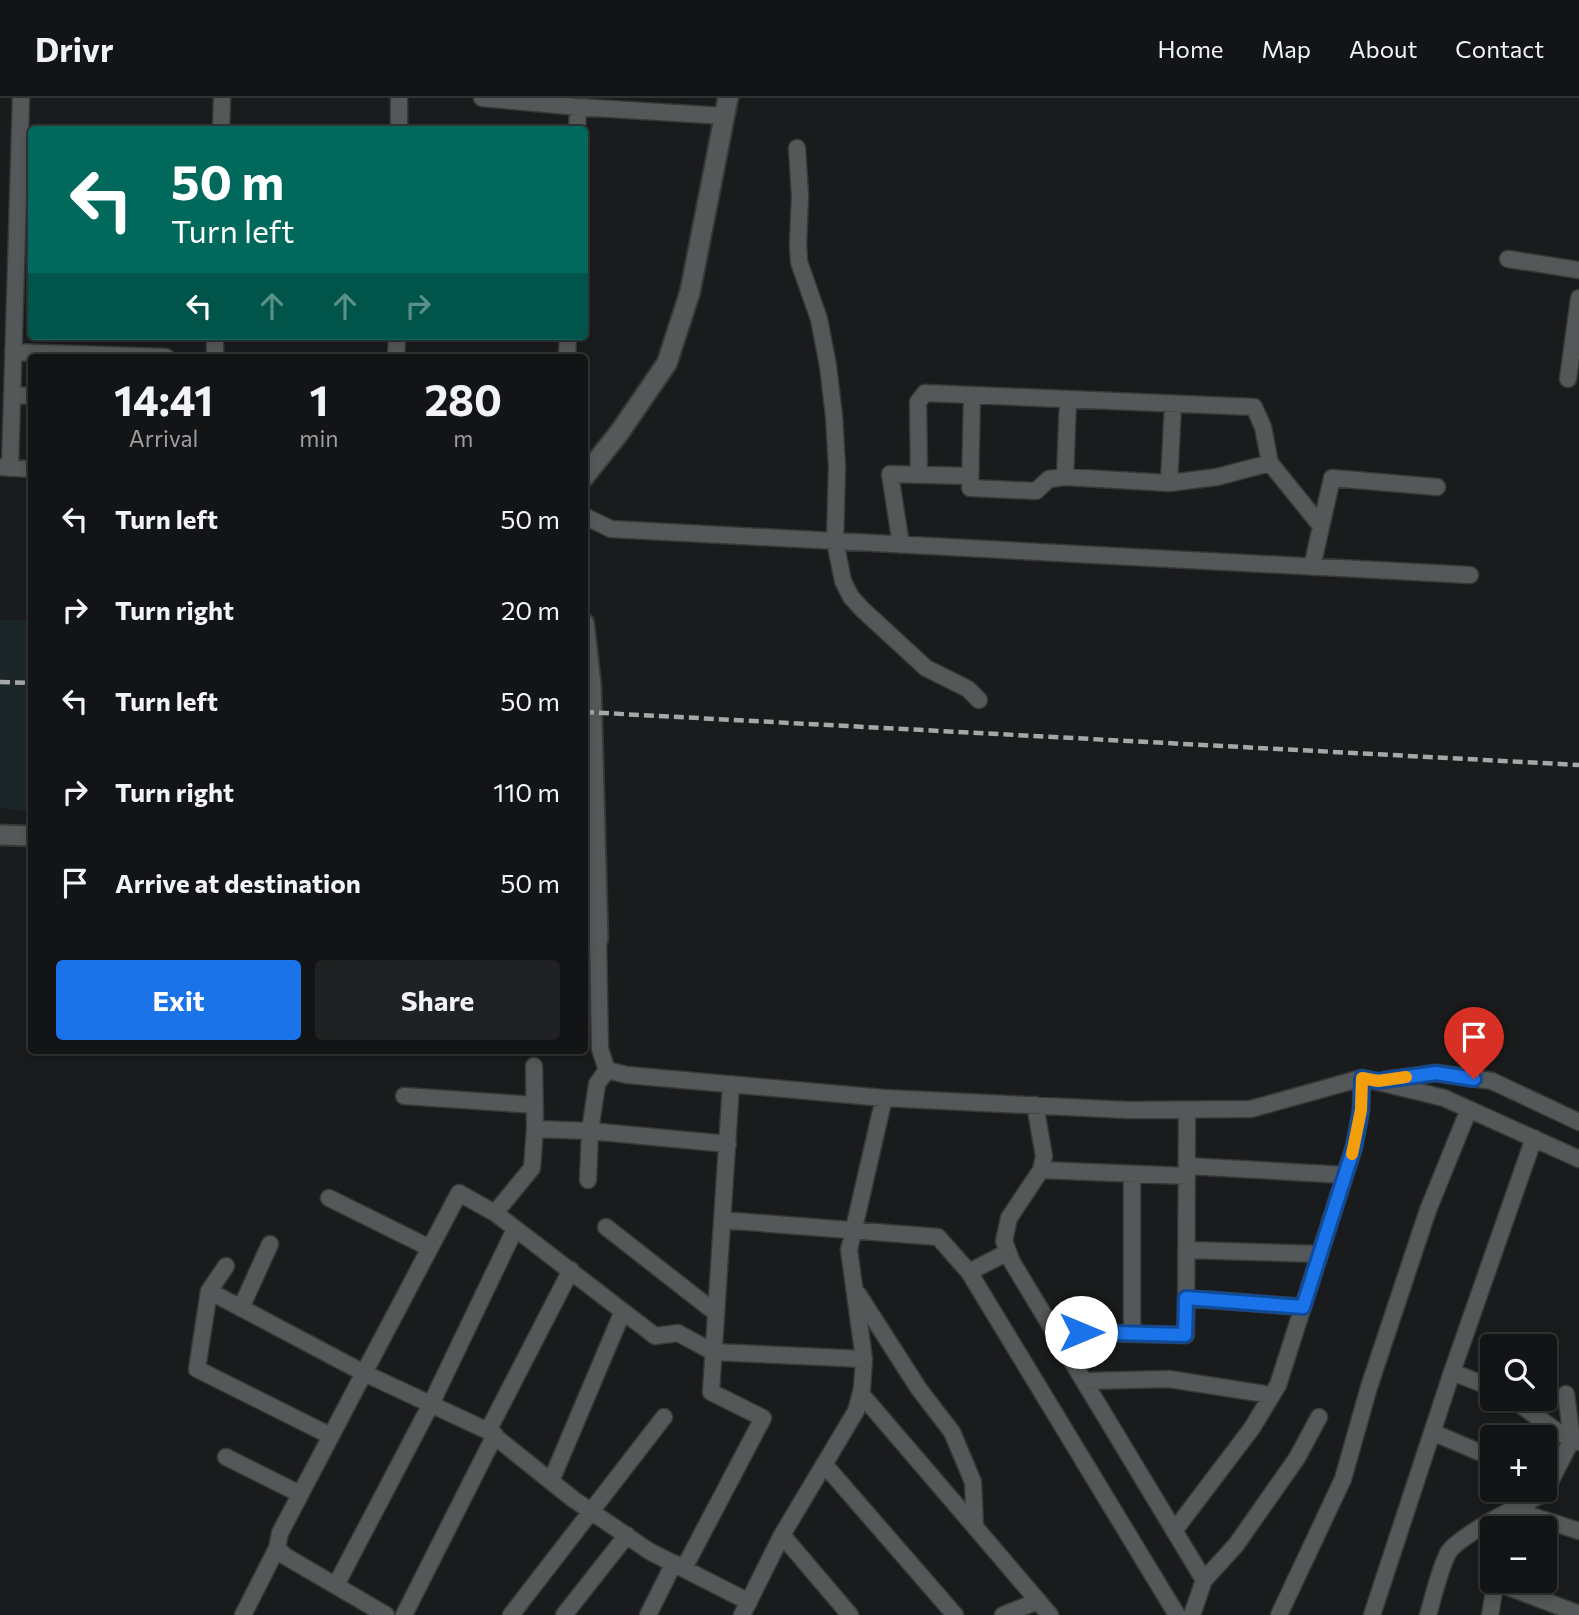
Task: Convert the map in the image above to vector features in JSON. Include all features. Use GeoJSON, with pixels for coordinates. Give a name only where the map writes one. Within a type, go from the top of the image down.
{"type":"FeatureCollection","features":[{"type":"Feature","properties":{"kind":"street"},"geometry":{"type":"LineString","coordinates":[[21,98],[25,198],[24,275],[13,352],[5,468],[28,470]]}},
{"type":"Feature","properties":{"kind":"street"},"geometry":{"type":"LineString","coordinates":[[221,126],[222,98]]}},
{"type":"Feature","properties":{"kind":"street"},"geometry":{"type":"LineString","coordinates":[[399,98],[399,126]]}},
{"type":"Feature","properties":{"kind":"street"},"geometry":{"type":"LineString","coordinates":[[482,98],[578,107],[726,107],[690,292],[667,363],[619,433],[588,472]]}},
{"type":"Feature","properties":{"kind":"street"},"geometry":{"type":"LineString","coordinates":[[577,126],[578,107]]}},
{"type":"Feature","properties":{"kind":"street"},"geometry":{"type":"LineString","coordinates":[[797,148],[800,196],[799,262],[819,320],[834,416],[835,541],[838,564],[851,597],[926,668],[968,689],[979,700]]}},
{"type":"Feature","properties":{"kind":"street"},"geometry":{"type":"LineString","coordinates":[[1508,259],[1579,270]]}},
{"type":"Feature","properties":{"kind":"street"},"geometry":{"type":"LineString","coordinates":[[1568,379],[1579,298]]}},
{"type":"Feature","properties":{"kind":"street"},"geometry":{"type":"LineString","coordinates":[[13,352],[74,354]]}},
{"type":"Feature","properties":{"kind":"street"},"geometry":{"type":"LineString","coordinates":[[919,475],[918,402],[925,393],[1254,407],[1263,427],[1270,463],[1321,526]]}},
{"type":"Feature","properties":{"kind":"street"},"geometry":{"type":"LineString","coordinates":[[12,395],[28,396]]}},
{"type":"Feature","properties":{"kind":"street"},"geometry":{"type":"LineString","coordinates":[[972,395],[970,488],[1036,491],[1049,479],[1065,477],[1169,483],[1217,477],[1270,463]]}},
{"type":"Feature","properties":{"kind":"street"},"geometry":{"type":"LineString","coordinates":[[1065,477],[1068,399]]}},
{"type":"Feature","properties":{"kind":"street"},"geometry":{"type":"LineString","coordinates":[[1169,483],[1173,404]]}},
{"type":"Feature","properties":{"kind":"street"},"geometry":{"type":"LineString","coordinates":[[901,545],[890,474],[970,475]]}},
{"type":"Feature","properties":{"kind":"street"},"geometry":{"type":"LineString","coordinates":[[1312,567],[1332,478],[1437,487]]}},
{"type":"Feature","properties":{"kind":"street"},"geometry":{"type":"LineString","coordinates":[[588,518],[611,529],[1470,575]]}},
{"type":"Feature","properties":{"kind":"street"},"geometry":{"type":"LineString","coordinates":[[588,658],[591,685],[591,938],[600,1049],[607,1070]]}},
{"type":"Feature","properties":{"kind":"street"},"geometry":{"type":"LineString","coordinates":[[0,835],[28,836]]}},
{"type":"Feature","properties":{"kind":"street"},"geometry":{"type":"LineString","coordinates":[[495,1213],[532,1168],[535,1129],[534,1066]]}},
{"type":"Feature","properties":{"kind":"street"},"geometry":{"type":"LineString","coordinates":[[607,1070],[627,1075],[884,1098],[1127,1110],[1251,1109],[1370,1079],[1436,1073],[1492,1081],[1579,1122]]}},
{"type":"Feature","properties":{"kind":"street"},"geometry":{"type":"LineString","coordinates":[[588,1180],[590,1131],[597,1084],[607,1070]]}},
{"type":"Feature","properties":{"kind":"street"},"geometry":{"type":"LineString","coordinates":[[1370,1079],[1444,1098],[1579,1159]]}},
{"type":"Feature","properties":{"kind":"street"},"geometry":{"type":"LineString","coordinates":[[1174,1531],[1252,1428],[1278,1385],[1354,1147],[1370,1079]]}},
{"type":"Feature","properties":{"kind":"street"},"geometry":{"type":"LineString","coordinates":[[648,1615],[763,1418],[711,1392],[731,1084]]}},
{"type":"Feature","properties":{"kind":"street"},"geometry":{"type":"LineString","coordinates":[[404,1096],[535,1105]]}},
{"type":"Feature","properties":{"kind":"street"},"geometry":{"type":"LineString","coordinates":[[209,1291],[364,1373],[491,1433],[591,1511],[745,1608],[782,1535],[856,1411],[861,1394],[864,1359],[849,1250],[884,1098]]}},
{"type":"Feature","properties":{"kind":"street"},"geometry":{"type":"LineString","coordinates":[[1035,1105],[1044,1156],[1041,1170],[1009,1218],[1004,1241],[1203,1580]]}},
{"type":"Feature","properties":{"kind":"street"},"geometry":{"type":"LineString","coordinates":[[1279,1615],[1343,1479],[1369,1387],[1428,1210],[1469,1109]]}},
{"type":"Feature","properties":{"kind":"street"},"geometry":{"type":"LineString","coordinates":[[1055,1332],[1185,1335],[1187,1110]]}},
{"type":"Feature","properties":{"kind":"street"},"geometry":{"type":"LineString","coordinates":[[535,1129],[590,1131],[728,1144]]}},
{"type":"Feature","properties":{"kind":"street"},"geometry":{"type":"LineString","coordinates":[[1372,1615],[1452,1372],[1534,1138]]}},
{"type":"Feature","properties":{"kind":"street"},"geometry":{"type":"LineString","coordinates":[[1041,1170],[1132,1174],[1187,1171],[1345,1175]]}},
{"type":"Feature","properties":{"kind":"street"},"geometry":{"type":"LineString","coordinates":[[1132,1174],[1132,1332]]}},
{"type":"Feature","properties":{"kind":"street"},"geometry":{"type":"LineString","coordinates":[[243,1615],[277,1548],[280,1533],[459,1193],[495,1213],[655,1336],[678,1334],[713,1352],[864,1359]]}},
{"type":"Feature","properties":{"kind":"street"},"geometry":{"type":"LineString","coordinates":[[330,1198],[430,1248]]}},
{"type":"Feature","properties":{"kind":"street"},"geometry":{"type":"LineString","coordinates":[[722,1220],[938,1237],[969,1272],[1177,1615]]}},
{"type":"Feature","properties":{"kind":"street"},"geometry":{"type":"LineString","coordinates":[[606,1227],[716,1313]]}},
{"type":"Feature","properties":{"kind":"street"},"geometry":{"type":"LineString","coordinates":[[336,1585],[431,1404],[515,1229]]}},
{"type":"Feature","properties":{"kind":"street"},"geometry":{"type":"LineString","coordinates":[[242,1308],[270,1244]]}},
{"type":"Feature","properties":{"kind":"street"},"geometry":{"type":"LineString","coordinates":[[1186,1250],[1320,1254]]}},
{"type":"Feature","properties":{"kind":"street"},"geometry":{"type":"LineString","coordinates":[[969,1272],[1009,1252]]}},
{"type":"Feature","properties":{"kind":"street"},"geometry":{"type":"LineString","coordinates":[[226,1266],[209,1291],[197,1369],[331,1436]]}},
{"type":"Feature","properties":{"kind":"street"},"geometry":{"type":"LineString","coordinates":[[404,1615],[570,1270]]}},
{"type":"Feature","properties":{"kind":"street"},"geometry":{"type":"LineString","coordinates":[[854,1288],[919,1389],[952,1432],[974,1482],[975,1527]]}},
{"type":"Feature","properties":{"kind":"street"},"geometry":{"type":"LineString","coordinates":[[1186,1298],[1303,1307]]}},
{"type":"Feature","properties":{"kind":"street"},"geometry":{"type":"LineString","coordinates":[[551,1481],[623,1311]]}},
{"type":"Feature","properties":{"kind":"street"},"geometry":{"type":"LineString","coordinates":[[1452,1372],[1480,1383]]}},
{"type":"Feature","properties":{"kind":"street"},"geometry":{"type":"LineString","coordinates":[[1084,1381],[1169,1379],[1272,1395]]}},
{"type":"Feature","properties":{"kind":"street"},"geometry":{"type":"LineString","coordinates":[[861,1394],[1050,1615]]}},
{"type":"Feature","properties":{"kind":"street"},"geometry":{"type":"LineString","coordinates":[[1557,1473],[1576,1440],[1566,1395]]}},
{"type":"Feature","properties":{"kind":"street"},"geometry":{"type":"LineString","coordinates":[[1529,1411],[1558,1432],[1576,1440]]}},
{"type":"Feature","properties":{"kind":"street"},"geometry":{"type":"LineString","coordinates":[[510,1615],[664,1417]]}},
{"type":"Feature","properties":{"kind":"street"},"geometry":{"type":"LineString","coordinates":[[1192,1615],[1203,1580],[1236,1545],[1297,1458],[1319,1417]]}},
{"type":"Feature","properties":{"kind":"street"},"geometry":{"type":"LineString","coordinates":[[1432,1432],[1480,1452]]}},
{"type":"Feature","properties":{"kind":"street"},"geometry":{"type":"LineString","coordinates":[[226,1457],[300,1494]]}},
{"type":"Feature","properties":{"kind":"street"},"geometry":{"type":"LineString","coordinates":[[824,1464],[955,1615]]}},
{"type":"Feature","properties":{"kind":"street"},"geometry":{"type":"LineString","coordinates":[[1428,1615],[1449,1551],[1482,1526],[1527,1502],[1579,1531]]}},
{"type":"Feature","properties":{"kind":"street"},"geometry":{"type":"LineString","coordinates":[[564,1615],[627,1535]]}},
{"type":"Feature","properties":{"kind":"street"},"geometry":{"type":"LineString","coordinates":[[782,1535],[850,1615]]}},
{"type":"Feature","properties":{"kind":"street"},"geometry":{"type":"LineString","coordinates":[[277,1548],[285,1556],[386,1615]]}},
{"type":"Feature","properties":{"kind":"street"},"geometry":{"type":"LineString","coordinates":[[1490,1615],[1493,1593]]}},
{"type":"Feature","properties":{"kind":"street"},"geometry":{"type":"LineString","coordinates":[[1526,1593],[1579,1614]]}},
{"type":"Feature","properties":{"kind":"street"},"geometry":{"type":"LineString","coordinates":[[1003,1615],[1038,1601]]}},
{"type":"Feature","properties":{"kind":"shaded area"},"geometry":{"type":"Polygon","coordinates":[[[28,619],[28,812],[0,808],[0,620],[28,619]]]}},
{"type":"Feature","properties":{"kind":"railway"},"geometry":{"type":"LineString","coordinates":[[0,682],[28,683]]}},
{"type":"Feature","properties":{"kind":"railway"},"geometry":{"type":"LineString","coordinates":[[588,712],[1579,765]]}},
{"type":"Feature","properties":{"kind":"slow traffic"},"geometry":{"type":"LineString","coordinates":[[1352,1154],[1361,1110],[1362,1078],[1378,1081],[1406,1077]]}},
{"type":"Feature","properties":{"kind":"route"},"geometry":{"type":"LineString","coordinates":[[1081,1332],[1185,1335],[1186,1298],[1303,1307],[1354,1147],[1361,1110],[1362,1078],[1378,1081],[1436,1073],[1474,1079]]}}]}
